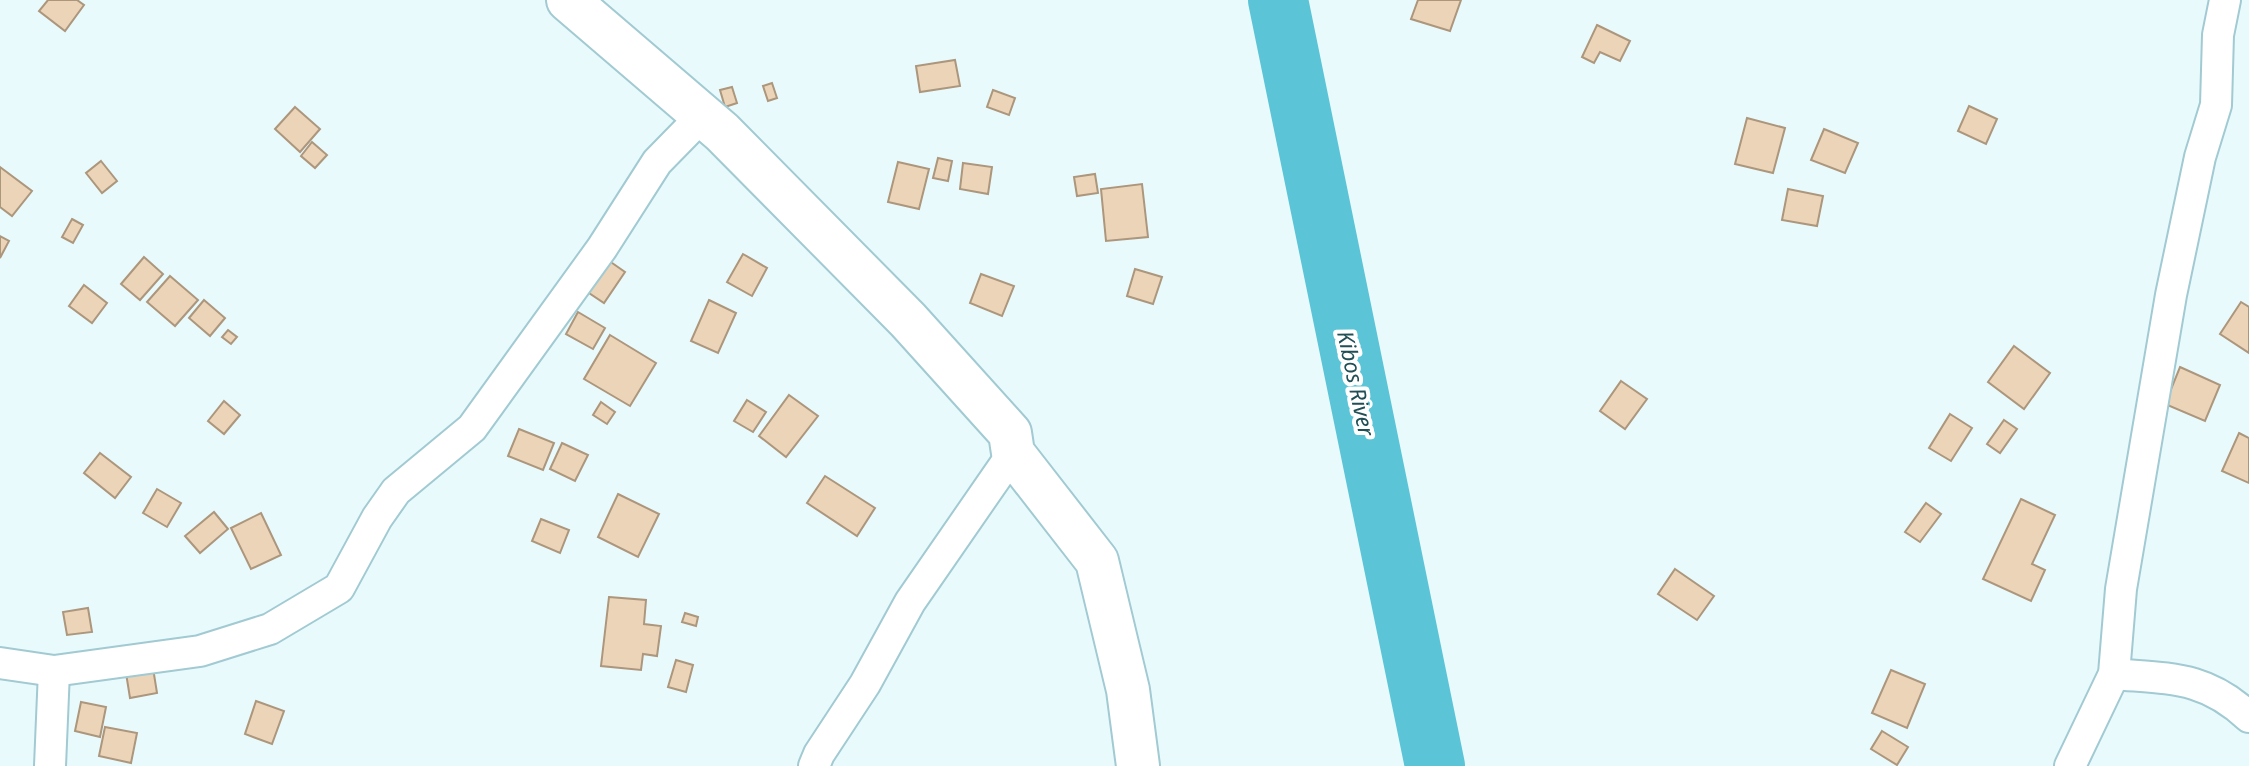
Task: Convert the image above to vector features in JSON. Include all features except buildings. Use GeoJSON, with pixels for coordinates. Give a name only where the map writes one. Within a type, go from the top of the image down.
{"type":"FeatureCollection","features":[{"type":"Feature","properties":{"kind":"main road"},"geometry":{"type":"LineString","coordinates":[[568,0],[703,115],[908,320],[1010,433],[1013,453],[1097,561],[1128,690],[1138,766]]}},
{"type":"Feature","properties":{"kind":"street"},"geometry":{"type":"LineString","coordinates":[[2070,766],[2114,674],[2121,589],[2171,295],[2200,157],[2216,105],[2218,35],[2225,0]]}},
{"type":"Feature","properties":{"kind":"street"},"geometry":{"type":"LineString","coordinates":[[0,663],[54,671],[200,651],[270,629],[339,588],[377,518],[396,491],[472,428],[602,248],[657,162],[703,115]]}},
{"type":"Feature","properties":{"kind":"street"},"geometry":{"type":"LineString","coordinates":[[814,766],[865,684],[910,602],[1013,453]]}},
{"type":"Feature","properties":{"kind":"street"},"geometry":{"type":"LineString","coordinates":[[50,766],[54,671]]}},
{"type":"Feature","properties":{"kind":"street"},"geometry":{"type":"LineString","coordinates":[[2114,674],[2184,680],[2219,692],[2249,717]]}},
{"type":"Feature","properties":{"kind":"waterway","name":"Kibos River"},"geometry":{"type":"LineString","coordinates":[[1278,0],[1435,766]]}}]}
